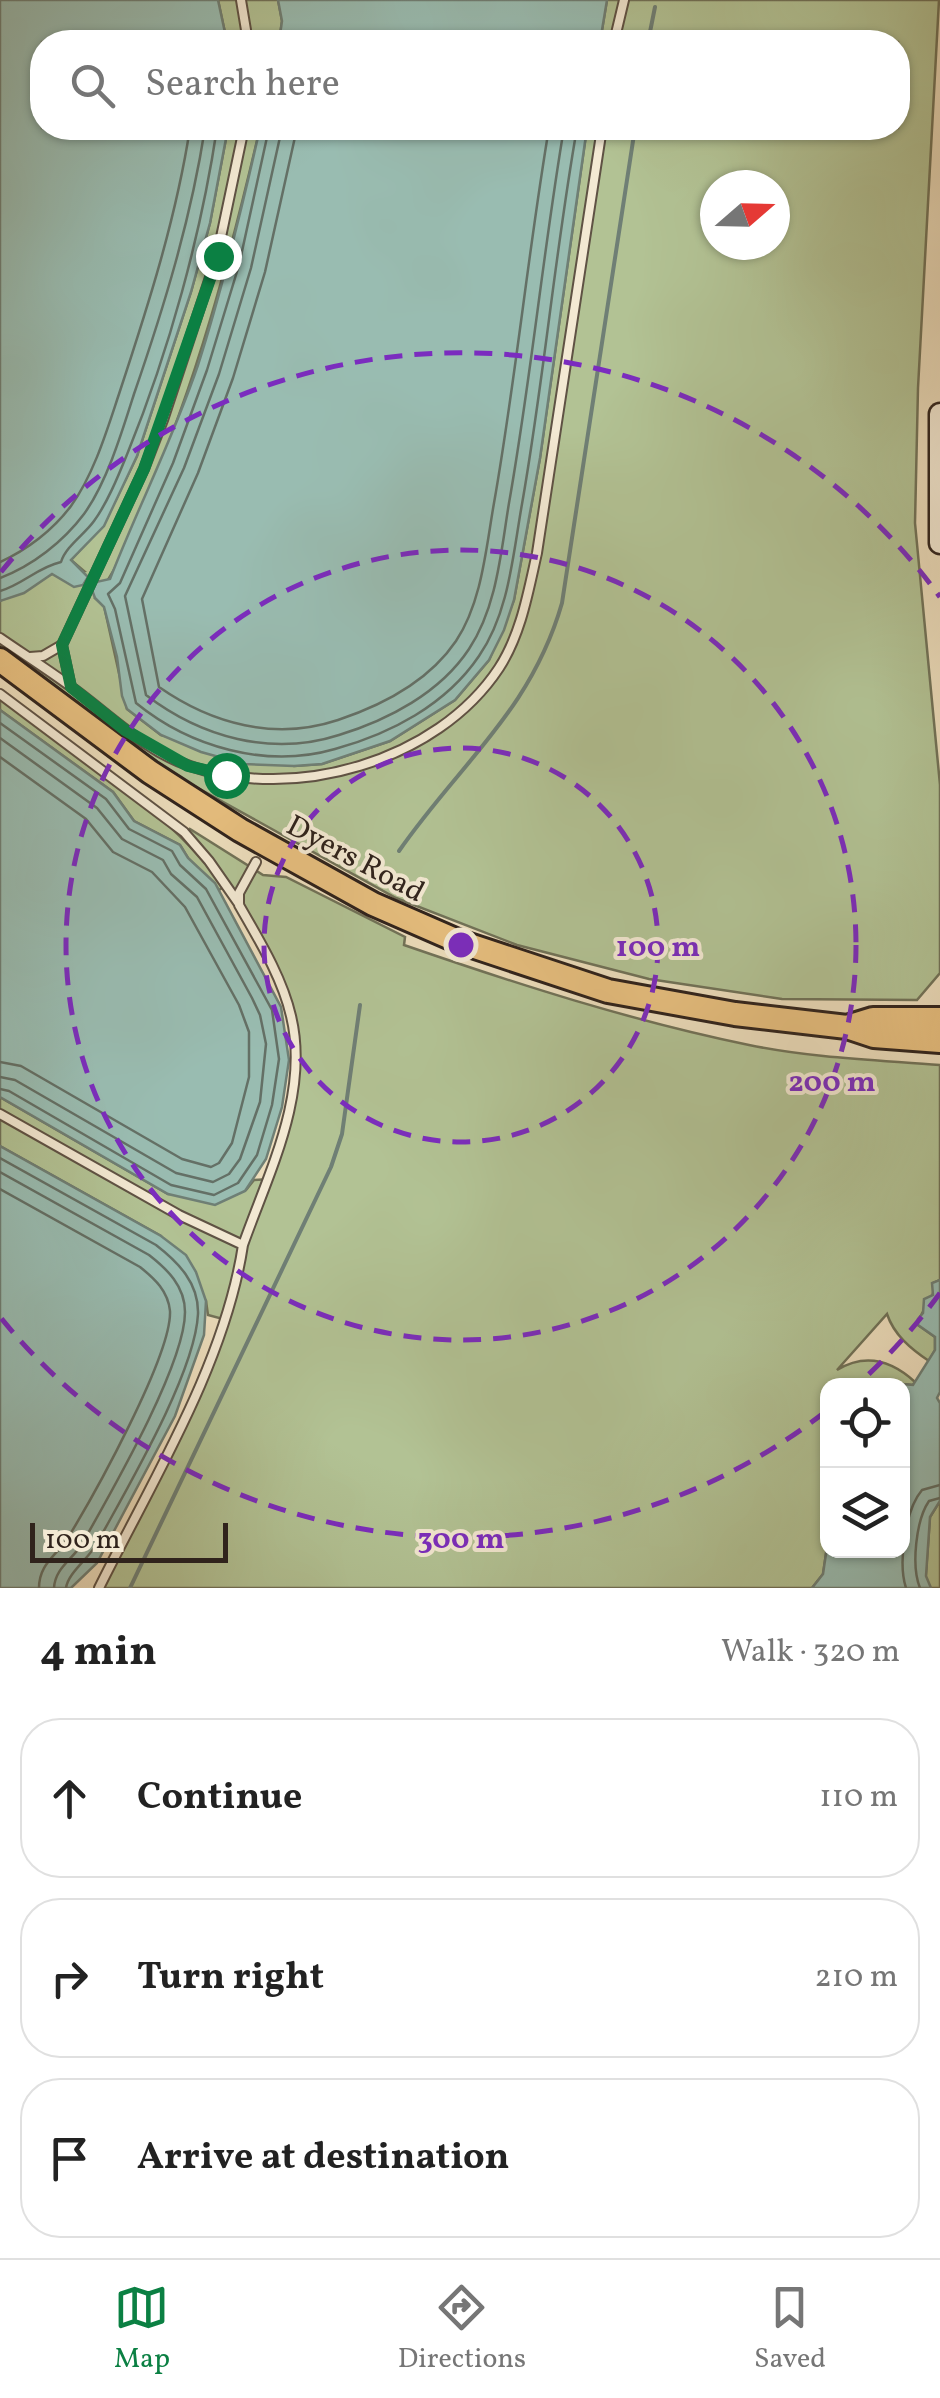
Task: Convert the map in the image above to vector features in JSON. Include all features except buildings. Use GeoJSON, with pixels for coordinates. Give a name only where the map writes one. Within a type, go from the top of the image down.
{"type":"FeatureCollection","features":[{"type":"Feature","properties":{"kind":"highway","name":"Dyers Road"},"geometry":{"type":"LineString","coordinates":[[0,660],[150,772],[240,830],[409,920],[524,966],[608,992],[736,1014],[847,1027],[874,1036],[940,1041]]}},
{"type":"Feature","properties":{"kind":"highway","name":"Dyers Road"},"geometry":{"type":"LineString","coordinates":[[847,1027],[873,1019],[940,1019]]}},
{"type":"Feature","properties":{"kind":"main road"},"geometry":{"type":"LineString","coordinates":[[940,414],[940,543]]}},
{"type":"Feature","properties":{"kind":"lane"},"geometry":{"type":"LineString","coordinates":[[242,0],[246,30]]}},
{"type":"Feature","properties":{"kind":"lane"},"geometry":{"type":"LineString","coordinates":[[617,30],[624,0]]}},
{"type":"Feature","properties":{"kind":"lane"},"geometry":{"type":"LineString","coordinates":[[28,657],[43,656],[62,645],[144,469],[218,256],[242,140]]}},
{"type":"Feature","properties":{"kind":"lane"},"geometry":{"type":"LineString","coordinates":[[0,638],[125,730],[188,766],[226,775],[278,779],[330,773],[389,754],[442,724],[479,692],[499,668],[523,616],[537,553],[600,140]]}},
{"type":"Feature","properties":{"kind":"lane"},"geometry":{"type":"LineString","coordinates":[[62,645],[71,687]]}},
{"type":"Feature","properties":{"kind":"lane"},"geometry":{"type":"LineString","coordinates":[[0,694],[184,832],[209,861],[239,905],[281,986],[292,1017],[296,1052],[294,1086],[279,1147],[243,1245],[233,1297],[210,1358],[100,1588]]}},
{"type":"Feature","properties":{"kind":"lane"},"geometry":{"type":"LineString","coordinates":[[239,905],[240,893],[256,862]]}},
{"type":"Feature","properties":{"kind":"lane"},"geometry":{"type":"LineString","coordinates":[[0,1114],[179,1215],[243,1245]]}},
{"type":"Feature","properties":{"kind":"green space"},"geometry":{"type":"Polygon","coordinates":[[[218,0],[278,0],[281,30],[224,30],[218,0]]]}},
{"type":"Feature","properties":{"kind":"green space"},"geometry":{"type":"Polygon","coordinates":[[[607,0],[939,0],[918,388],[915,523],[940,785],[940,973],[917,1000],[782,999],[649,979],[517,945],[396,898],[187,782],[0,649],[0,601],[52,574],[84,571],[71,560],[104,524],[137,456],[191,292],[210,223],[226,140],[257,140],[224,271],[163,457],[123,552],[95,598],[104,606],[127,709],[161,735],[294,766],[322,764],[390,741],[455,700],[489,660],[514,600],[540,458],[585,140],[910,140],[910,30],[602,30],[607,0]]]}},
{"type":"Feature","properties":{"kind":"green space"},"geometry":{"type":"Polygon","coordinates":[[[0,698],[148,808],[176,832],[224,887],[219,890],[180,845],[134,821],[113,792],[0,710],[0,698]]]}},
{"type":"Feature","properties":{"kind":"green space"},"geometry":{"type":"Polygon","coordinates":[[[190,829],[263,875],[286,877],[405,937],[404,945],[532,987],[662,1025],[749,1045],[821,1056],[940,1065],[940,1280],[933,1283],[933,1294],[918,1325],[935,1337],[935,1350],[929,1361],[916,1352],[899,1335],[887,1314],[837,1370],[858,1362],[878,1361],[906,1374],[915,1382],[913,1385],[910,1378],[820,1378],[820,1558],[825,1558],[823,1574],[812,1588],[103,1588],[175,1447],[227,1320],[208,1315],[206,1301],[161,1236],[0,1146],[0,1097],[168,1194],[246,1190],[254,1180],[271,1179],[296,1083],[296,1027],[274,968],[241,905],[188,833],[190,829]]]}},
{"type":"Feature","properties":{"kind":"green space"},"geometry":{"type":"Polygon","coordinates":[[[940,1501],[940,1588],[850,1588],[891,1558],[910,1558],[926,1573],[930,1517],[940,1501]]]}},
{"type":"Feature","properties":{"kind":"water"},"geometry":{"type":"Polygon","coordinates":[[[0,0],[218,0],[224,30],[30,30],[30,140],[226,140],[210,223],[191,292],[137,456],[104,526],[71,560],[88,577],[83,585],[74,587],[52,574],[24,593],[0,601],[0,0]]]}},
{"type":"Feature","properties":{"kind":"water"},"geometry":{"type":"Polygon","coordinates":[[[278,0],[607,0],[602,30],[281,30],[278,0]]]}},
{"type":"Feature","properties":{"kind":"water"},"geometry":{"type":"Polygon","coordinates":[[[257,140],[585,140],[540,458],[514,600],[504,630],[489,660],[455,700],[390,741],[322,764],[244,764],[161,735],[127,709],[104,607],[92,590],[96,582],[110,579],[167,446],[207,336],[257,140]]]}},
{"type":"Feature","properties":{"kind":"water"},"geometry":{"type":"Polygon","coordinates":[[[0,710],[113,792],[134,821],[180,845],[215,883],[281,1007],[289,1060],[282,1107],[266,1159],[245,1191],[215,1205],[168,1194],[0,1097],[0,710]]]}},
{"type":"Feature","properties":{"kind":"water"},"geometry":{"type":"Polygon","coordinates":[[[0,1146],[161,1236],[186,1255],[206,1301],[204,1335],[175,1416],[97,1563],[71,1588],[0,1588],[0,1146]]]}},
{"type":"Feature","properties":{"kind":"water"},"geometry":{"type":"Polygon","coordinates":[[[940,1280],[940,1501],[930,1517],[926,1576],[931,1588],[812,1588],[823,1574],[825,1558],[910,1558],[910,1385],[935,1350],[935,1337],[918,1325],[924,1299],[933,1295],[932,1283],[940,1280]]]}},
{"type":"Feature","properties":{"kind":"waterway"},"geometry":{"type":"LineString","coordinates":[[650,30],[655,7]]}},
{"type":"Feature","properties":{"kind":"waterway"},"geometry":{"type":"LineString","coordinates":[[399,851],[513,706],[549,641],[562,603],[633,140]]}},
{"type":"Feature","properties":{"kind":"waterway"},"geometry":{"type":"LineString","coordinates":[[130,1588],[331,1167],[342,1134],[360,1005]]}},
{"type":"Feature","properties":{"kind":"route"},"geometry":{"type":"LineString","coordinates":[[218,256],[144,469],[62,645],[71,687],[125,730],[188,766],[226,775]]}}]}
